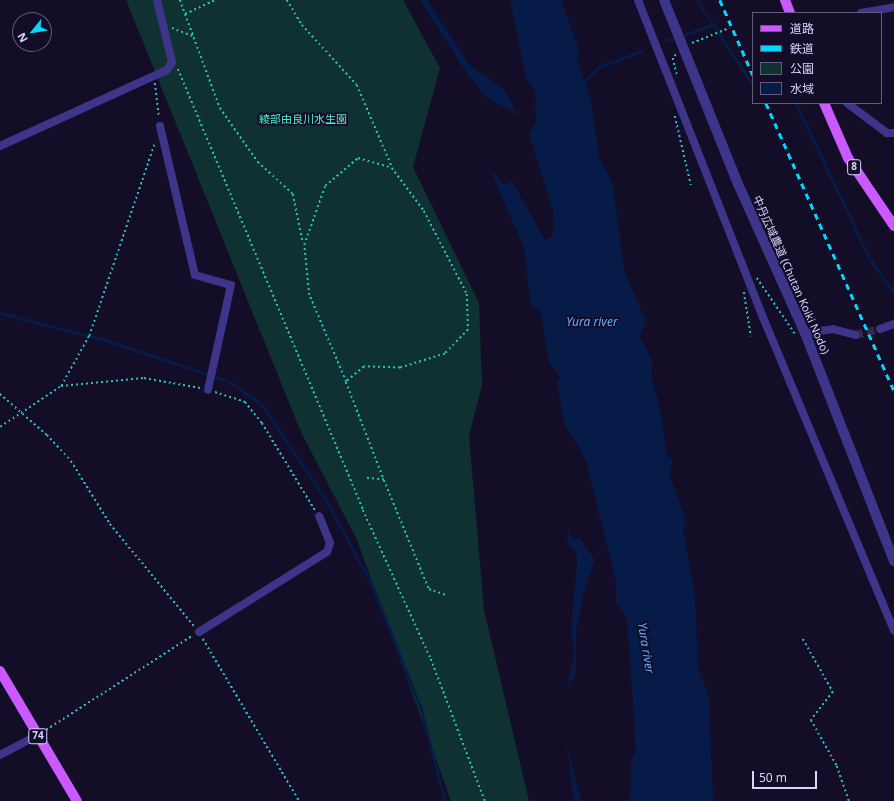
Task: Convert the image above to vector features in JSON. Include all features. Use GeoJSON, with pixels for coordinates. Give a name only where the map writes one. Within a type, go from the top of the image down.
{"type":"FeatureCollection","features":[{"type":"Feature","properties":{"kind":"main road"},"geometry":{"type":"LineString","coordinates":[[785,0],[790,12]]}},
{"type":"Feature","properties":{"kind":"main road","name":"8"},"geometry":{"type":"LineString","coordinates":[[824,104],[848,158],[894,226]]}},
{"type":"Feature","properties":{"kind":"main road","name":"74"},"geometry":{"type":"LineString","coordinates":[[0,671],[77,801]]}},
{"type":"Feature","properties":{"kind":"street"},"geometry":{"type":"LineString","coordinates":[[0,146],[167,70],[172,62],[157,0]]}},
{"type":"Feature","properties":{"kind":"street"},"geometry":{"type":"LineString","coordinates":[[638,0],[762,315],[894,631]]}},
{"type":"Feature","properties":{"kind":"street","name":"中丹広域農道 (Chutan Koiki Nodo)"},"geometry":{"type":"LineString","coordinates":[[664,0],[738,184],[805,333],[894,561]]}},
{"type":"Feature","properties":{"kind":"street"},"geometry":{"type":"LineString","coordinates":[[866,12],[894,7]]}},
{"type":"Feature","properties":{"kind":"street"},"geometry":{"type":"LineString","coordinates":[[848,104],[886,133],[894,133]]}},
{"type":"Feature","properties":{"kind":"street"},"geometry":{"type":"LineString","coordinates":[[160,126],[195,275],[231,285],[208,390]]}},
{"type":"Feature","properties":{"kind":"street"},"geometry":{"type":"LineString","coordinates":[[880,329],[894,324]]}},
{"type":"Feature","properties":{"kind":"street"},"geometry":{"type":"LineString","coordinates":[[805,333],[833,329],[855,335]]}},
{"type":"Feature","properties":{"kind":"street"},"geometry":{"type":"LineString","coordinates":[[199,632],[327,552],[330,543],[319,516]]}},
{"type":"Feature","properties":{"kind":"street"},"geometry":{"type":"LineString","coordinates":[[0,755],[38,735]]}},
{"type":"Feature","properties":{"kind":"path"},"geometry":{"type":"LineString","coordinates":[[180,0],[220,108],[258,162],[293,194],[304,245],[309,295],[346,382],[384,480],[429,589],[446,596]]}},
{"type":"Feature","properties":{"kind":"path"},"geometry":{"type":"LineString","coordinates":[[185,14],[214,0]]}},
{"type":"Feature","properties":{"kind":"path"},"geometry":{"type":"LineString","coordinates":[[287,0],[306,31],[357,86],[392,168],[424,211],[468,294],[468,330],[445,354],[400,368],[364,367],[346,382]]}},
{"type":"Feature","properties":{"kind":"path"},"geometry":{"type":"LineString","coordinates":[[683,45],[728,28]]}},
{"type":"Feature","properties":{"kind":"path"},"geometry":{"type":"LineString","coordinates":[[178,67],[363,510],[431,659],[485,801]]}},
{"type":"Feature","properties":{"kind":"path"},"geometry":{"type":"LineString","coordinates":[[154,76],[160,126]]}},
{"type":"Feature","properties":{"kind":"path"},"geometry":{"type":"LineString","coordinates":[[0,427],[23,414],[61,386],[89,336],[155,141]]}},
{"type":"Feature","properties":{"kind":"path"},"geometry":{"type":"LineString","coordinates":[[304,245],[325,186],[358,158],[392,168]]}},
{"type":"Feature","properties":{"kind":"path"},"geometry":{"type":"LineString","coordinates":[[61,386],[144,378],[208,390],[245,402],[262,423],[319,516]]}},
{"type":"Feature","properties":{"kind":"path"},"geometry":{"type":"LineString","coordinates":[[0,394],[23,414],[71,461],[110,524],[199,632],[299,801]]}},
{"type":"Feature","properties":{"kind":"path"},"geometry":{"type":"LineString","coordinates":[[364,478],[384,480]]}},
{"type":"Feature","properties":{"kind":"path"},"geometry":{"type":"LineString","coordinates":[[38,735],[199,632]]}},
{"type":"Feature","properties":{"kind":"path"},"geometry":{"type":"LineString","coordinates":[[803,639],[833,692],[811,720],[837,766],[849,801]]}},
{"type":"Feature","properties":{"kind":"green space","name":"綾部由良川水生園"},"geometry":{"type":"Polygon","coordinates":[[[126,0],[403,0],[440,68],[413,167],[479,303],[482,385],[469,436],[484,610],[529,801],[451,801],[357,540],[301,432],[126,0]]]}},
{"type":"Feature","properties":{"kind":"water"},"geometry":{"type":"Polygon","coordinates":[[[420,0],[427,0],[469,64],[505,90],[517,114],[486,97],[468,75],[420,0]]]}},
{"type":"Feature","properties":{"kind":"water","name":"Yura river"},"geometry":{"type":"Polygon","coordinates":[[[510,0],[561,0],[579,50],[577,59],[591,100],[599,156],[613,185],[624,270],[646,321],[640,336],[652,360],[651,379],[658,399],[667,456],[673,459],[669,473],[686,520],[683,530],[695,595],[698,669],[709,697],[713,801],[630,801],[631,761],[636,751],[627,617],[616,602],[616,581],[586,460],[564,423],[557,383],[560,377],[549,363],[541,312],[531,305],[524,248],[490,169],[505,185],[512,181],[545,240],[553,236],[553,211],[529,135],[536,122],[535,90],[526,78],[510,0]]]}},
{"type":"Feature","properties":{"kind":"water"},"geometry":{"type":"Polygon","coordinates":[[[569,526],[572,540],[579,537],[595,560],[585,587],[576,631],[576,674],[567,691],[574,653],[571,633],[577,560],[576,552],[567,543],[569,526]]]}},
{"type":"Feature","properties":{"kind":"water"},"geometry":{"type":"Polygon","coordinates":[[[566,741],[581,801],[574,801],[566,741]]]}},
{"type":"Feature","properties":{"kind":"waterway"},"geometry":{"type":"LineString","coordinates":[[697,0],[752,83]]}},
{"type":"Feature","properties":{"kind":"waterway"},"geometry":{"type":"LineString","coordinates":[[681,36],[712,25]]}},
{"type":"Feature","properties":{"kind":"waterway"},"geometry":{"type":"LineString","coordinates":[[666,40],[676,38]]}},
{"type":"Feature","properties":{"kind":"waterway"},"geometry":{"type":"LineString","coordinates":[[583,83],[599,67],[641,51]]}},
{"type":"Feature","properties":{"kind":"waterway"},"geometry":{"type":"LineString","coordinates":[[796,104],[869,257],[894,293]]}},
{"type":"Feature","properties":{"kind":"waterway"},"geometry":{"type":"LineString","coordinates":[[0,313],[105,340],[228,381],[262,404],[325,498],[371,582],[421,708],[445,801]]}},
{"type":"Feature","properties":{"kind":"tunnel"},"geometry":{"type":"LineString","coordinates":[[855,335],[880,329]]}},
{"type":"Feature","properties":{"kind":"railway"},"geometry":{"type":"LineString","coordinates":[[720,0],[752,73]]}},
{"type":"Feature","properties":{"kind":"railway"},"geometry":{"type":"LineString","coordinates":[[766,104],[894,390]]}}]}
